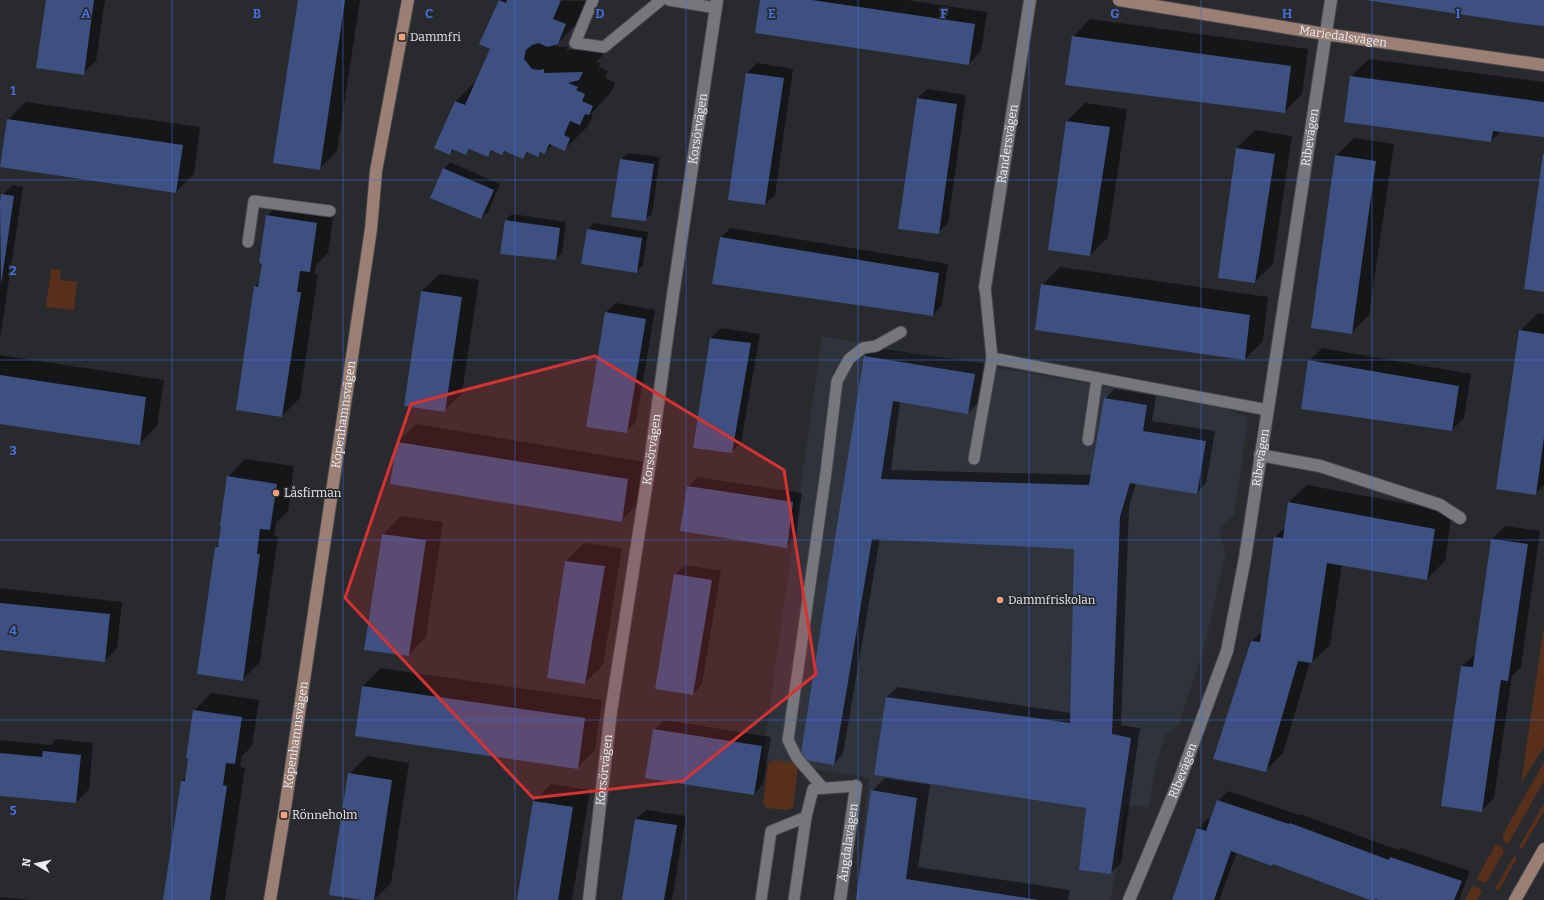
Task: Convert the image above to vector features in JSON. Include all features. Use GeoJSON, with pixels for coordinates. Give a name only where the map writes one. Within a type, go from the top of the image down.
{"type":"FeatureCollection","features":[{"type":"Feature","properties":{"kind":"street","name":"Köpenhamnsvägen"},"geometry":{"type":"LineString","coordinates":[[270,900],[286,807],[370,237],[376,171],[408,0]]}},
{"type":"Feature","properties":{"kind":"street","name":"Randersvägen"},"geometry":{"type":"LineString","coordinates":[[985,287],[1030,0]]}},
{"type":"Feature","properties":{"kind":"street","name":"Mariedalsvägen"},"geometry":{"type":"LineString","coordinates":[[1119,0],[1325,34],[1544,65]]}},
{"type":"Feature","properties":{"kind":"street","name":"Ribevägen"},"geometry":{"type":"LineString","coordinates":[[1129,900],[1178,786],[1227,651],[1245,558],[1331,0]]}},
{"type":"Feature","properties":{"kind":"street","name":"Korsörvägen"},"geometry":{"type":"LineString","coordinates":[[589,900],[611,711],[650,462],[674,287],[716,4]]}},
{"type":"Feature","properties":{"kind":"street"},"geometry":{"type":"LineString","coordinates":[[1260,455],[1320,466],[1440,505],[1460,518]]}},
{"type":"Feature","properties":{"kind":"street","name":"Ängdalavägen"},"geometry":{"type":"LineString","coordinates":[[840,900],[856,786]]}},
{"type":"Feature","properties":{"kind":"street"},"geometry":{"type":"LineString","coordinates":[[1515,900],[1544,849]]}},
{"type":"Feature","properties":{"kind":"lane"},"geometry":{"type":"LineString","coordinates":[[593,0],[575,43],[604,47],[661,0]]}},
{"type":"Feature","properties":{"kind":"lane"},"geometry":{"type":"LineString","coordinates":[[669,0],[716,4]]}},
{"type":"Feature","properties":{"kind":"lane"},"geometry":{"type":"LineString","coordinates":[[248,242],[254,201],[330,212]]}},
{"type":"Feature","properties":{"kind":"lane"},"geometry":{"type":"LineString","coordinates":[[974,459],[992,358],[985,287]]}},
{"type":"Feature","properties":{"kind":"lane"},"geometry":{"type":"LineString","coordinates":[[823,788],[796,758],[788,740],[826,472],[837,382],[849,359],[863,348],[876,346],[901,332]]}},
{"type":"Feature","properties":{"kind":"lane"},"geometry":{"type":"LineString","coordinates":[[992,358],[1268,410]]}},
{"type":"Feature","properties":{"kind":"lane"},"geometry":{"type":"LineString","coordinates":[[1088,440],[1097,378]]}},
{"type":"Feature","properties":{"kind":"lane"},"geometry":{"type":"LineString","coordinates":[[794,900],[806,817],[813,789],[856,786]]}},
{"type":"Feature","properties":{"kind":"lane"},"geometry":{"type":"LineString","coordinates":[[761,900],[771,831],[806,817]]}},
{"type":"Feature","properties":{"kind":"highlighted area"},"geometry":{"type":"Polygon","coordinates":[[[595,356],[784,470],[816,674],[683,781],[533,798],[345,598],[411,404],[595,356]]]}},
{"type":"Feature","properties":{"kind":"shaded area"},"geometry":{"type":"Polygon","coordinates":[[[51,269],[61,270],[60,280],[77,282],[74,310],[46,307],[51,269]]]}},
{"type":"Feature","properties":{"kind":"shaded area","name":"Dammfriskolan"},"geometry":{"type":"Polygon","coordinates":[[[822,336],[1228,409],[1248,418],[1234,515],[1221,527],[1220,537],[1226,552],[1204,648],[1179,725],[1166,734],[1154,772],[1149,807],[1125,805],[1112,896],[1109,900],[856,900],[869,778],[762,761],[822,336]]]}},
{"type":"Feature","properties":{"kind":"shaded area"},"geometry":{"type":"Polygon","coordinates":[[[1544,626],[1544,747],[1521,783],[1544,626]]]}},
{"type":"Feature","properties":{"kind":"shaded area"},"geometry":{"type":"Polygon","coordinates":[[[773,760],[795,763],[798,768],[793,807],[788,810],[767,808],[763,803],[768,764],[773,760]]]}},
{"type":"Feature","properties":{"kind":"shaded area"},"geometry":{"type":"Polygon","coordinates":[[[1544,762],[1544,781],[1508,844],[1503,840],[1503,834],[1544,762]]]}},
{"type":"Feature","properties":{"kind":"shaded area"},"geometry":{"type":"Polygon","coordinates":[[[1544,803],[1544,811],[1522,849],[1519,847],[1544,803]]]}},
{"type":"Feature","properties":{"kind":"shaded area"},"geometry":{"type":"Polygon","coordinates":[[[1496,844],[1502,847],[1504,852],[1486,883],[1479,881],[1477,878],[1496,844]]]}},
{"type":"Feature","properties":{"kind":"shaded area"},"geometry":{"type":"Polygon","coordinates":[[[1514,856],[1517,858],[1499,890],[1495,888],[1514,856]]]}},
{"type":"Feature","properties":{"kind":"shaded area"},"geometry":{"type":"Polygon","coordinates":[[[1472,886],[1477,887],[1482,891],[1477,900],[1465,900],[1472,886]]]}},
{"type":"Feature","properties":{"kind":"building"},"geometry":{"type":"Polygon","coordinates":[[[46,0],[94,0],[84,75],[36,68],[46,0]]]}},
{"type":"Feature","properties":{"kind":"building"},"geometry":{"type":"Polygon","coordinates":[[[298,0],[345,0],[320,170],[273,163],[298,0]]]}},
{"type":"Feature","properties":{"kind":"building"},"geometry":{"type":"Polygon","coordinates":[[[499,0],[506,3],[507,0],[561,0],[553,19],[566,24],[558,44],[547,47],[539,43],[532,45],[526,50],[524,59],[532,69],[544,69],[544,73],[583,72],[579,80],[568,83],[578,87],[576,90],[585,94],[582,101],[593,106],[589,115],[585,114],[580,125],[570,121],[564,135],[570,138],[565,151],[549,144],[545,154],[540,152],[538,157],[527,152],[523,159],[504,151],[502,155],[491,150],[488,157],[469,149],[466,155],[452,149],[450,155],[434,148],[455,101],[465,105],[490,49],[479,44],[499,0]]]}},
{"type":"Feature","properties":{"kind":"building"},"geometry":{"type":"Polygon","coordinates":[[[760,0],[812,0],[975,24],[969,65],[755,33],[760,0]]]}},
{"type":"Feature","properties":{"kind":"building"},"geometry":{"type":"Polygon","coordinates":[[[1366,0],[1544,0],[1544,26],[1518,23],[1366,0]]]}},
{"type":"Feature","properties":{"kind":"building"},"geometry":{"type":"Polygon","coordinates":[[[1072,36],[1291,66],[1285,113],[1065,85],[1072,36]]]}},
{"type":"Feature","properties":{"kind":"building"},"geometry":{"type":"Polygon","coordinates":[[[746,73],[784,78],[765,205],[728,200],[746,73]]]}},
{"type":"Feature","properties":{"kind":"building"},"geometry":{"type":"Polygon","coordinates":[[[1350,76],[1544,102],[1544,137],[1493,131],[1491,142],[1344,122],[1350,76]]]}},
{"type":"Feature","properties":{"kind":"building"},"geometry":{"type":"Polygon","coordinates":[[[917,98],[957,104],[939,234],[898,229],[917,98]]]}},
{"type":"Feature","properties":{"kind":"building"},"geometry":{"type":"Polygon","coordinates":[[[7,119],[183,145],[176,193],[0,167],[7,119]]]}},
{"type":"Feature","properties":{"kind":"building"},"geometry":{"type":"Polygon","coordinates":[[[1066,121],[1110,127],[1090,256],[1048,250],[1066,121]]]}},
{"type":"Feature","properties":{"kind":"building"},"geometry":{"type":"Polygon","coordinates":[[[1236,148],[1275,154],[1255,283],[1218,278],[1236,148]]]}},
{"type":"Feature","properties":{"kind":"building"},"geometry":{"type":"Polygon","coordinates":[[[1544,154],[1544,292],[1524,289],[1544,154]]]}},
{"type":"Feature","properties":{"kind":"building"},"geometry":{"type":"Polygon","coordinates":[[[1335,155],[1376,161],[1352,334],[1311,328],[1335,155]]]}},
{"type":"Feature","properties":{"kind":"building"},"geometry":{"type":"Polygon","coordinates":[[[620,159],[654,164],[646,221],[611,217],[620,159]]]}},
{"type":"Feature","properties":{"kind":"building"},"geometry":{"type":"Polygon","coordinates":[[[443,168],[494,190],[481,219],[430,198],[443,168]]]}},
{"type":"Feature","properties":{"kind":"building"},"geometry":{"type":"Polygon","coordinates":[[[1,194],[14,196],[1,285],[0,202],[1,194]]]}},
{"type":"Feature","properties":{"kind":"building"},"geometry":{"type":"Polygon","coordinates":[[[266,215],[317,223],[310,272],[300,271],[297,292],[301,292],[282,417],[236,410],[254,286],[258,287],[262,264],[259,263],[266,215]]]}},
{"type":"Feature","properties":{"kind":"building"},"geometry":{"type":"Polygon","coordinates":[[[505,220],[560,228],[556,260],[500,254],[505,220]]]}},
{"type":"Feature","properties":{"kind":"building"},"geometry":{"type":"Polygon","coordinates":[[[587,229],[642,238],[637,273],[581,264],[587,229]]]}},
{"type":"Feature","properties":{"kind":"building"},"geometry":{"type":"Polygon","coordinates":[[[720,237],[939,273],[933,316],[712,284],[720,237]]]}},
{"type":"Feature","properties":{"kind":"building"},"geometry":{"type":"Polygon","coordinates":[[[1041,284],[1250,315],[1245,360],[1035,330],[1041,284]]]}},
{"type":"Feature","properties":{"kind":"building"},"geometry":{"type":"Polygon","coordinates":[[[421,291],[462,297],[445,412],[404,406],[421,291]]]}},
{"type":"Feature","properties":{"kind":"building"},"geometry":{"type":"Polygon","coordinates":[[[605,312],[646,319],[627,433],[586,427],[605,312]]]}},
{"type":"Feature","properties":{"kind":"building"},"geometry":{"type":"Polygon","coordinates":[[[1519,330],[1544,334],[1544,437],[1536,495],[1496,489],[1519,330]]]}},
{"type":"Feature","properties":{"kind":"building"},"geometry":{"type":"Polygon","coordinates":[[[710,338],[751,343],[732,453],[693,448],[710,338]]]}},
{"type":"Feature","properties":{"kind":"building"},"geometry":{"type":"Polygon","coordinates":[[[864,356],[975,374],[968,414],[893,401],[881,479],[1089,485],[1104,398],[1147,405],[1143,431],[1206,441],[1197,494],[1130,483],[1120,517],[1112,734],[1131,738],[1111,874],[1079,870],[1086,808],[874,775],[886,697],[1070,723],[1074,549],[872,539],[834,765],[800,759],[864,356]]]}},
{"type":"Feature","properties":{"kind":"building"},"geometry":{"type":"Polygon","coordinates":[[[1308,360],[1459,386],[1452,431],[1301,409],[1308,360]]]}},
{"type":"Feature","properties":{"kind":"building"},"geometry":{"type":"Polygon","coordinates":[[[0,375],[146,397],[140,445],[0,424],[0,375]]]}},
{"type":"Feature","properties":{"kind":"building"},"geometry":{"type":"Polygon","coordinates":[[[397,442],[628,479],[622,522],[390,484],[397,442]]]}},
{"type":"Feature","properties":{"kind":"building"},"geometry":{"type":"Polygon","coordinates":[[[227,476],[277,484],[270,530],[260,529],[257,554],[260,554],[243,681],[197,674],[215,547],[218,547],[227,476]]]}},
{"type":"Feature","properties":{"kind":"building"},"geometry":{"type":"Polygon","coordinates":[[[687,486],[793,502],[787,548],[680,531],[687,486]]]}},
{"type":"Feature","properties":{"kind":"building"},"geometry":{"type":"Polygon","coordinates":[[[1288,502],[1435,529],[1427,580],[1327,563],[1312,663],[1298,661],[1266,772],[1213,759],[1251,641],[1260,642],[1274,537],[1283,538],[1288,502]]]}},
{"type":"Feature","properties":{"kind":"building"},"geometry":{"type":"Polygon","coordinates":[[[382,534],[426,540],[409,656],[364,650],[382,534]]]}},
{"type":"Feature","properties":{"kind":"building"},"geometry":{"type":"Polygon","coordinates":[[[1491,539],[1528,544],[1508,681],[1501,680],[1482,812],[1441,806],[1461,666],[1473,667],[1491,539]]]}},
{"type":"Feature","properties":{"kind":"building"},"geometry":{"type":"Polygon","coordinates":[[[565,561],[605,566],[585,684],[547,678],[565,561]]]}},
{"type":"Feature","properties":{"kind":"building"},"geometry":{"type":"Polygon","coordinates":[[[674,574],[712,580],[693,695],[655,689],[674,574]]]}},
{"type":"Feature","properties":{"kind":"building"},"geometry":{"type":"Polygon","coordinates":[[[0,603],[110,614],[105,662],[0,650],[0,603]]]}},
{"type":"Feature","properties":{"kind":"building"},"geometry":{"type":"Polygon","coordinates":[[[362,686],[585,718],[578,769],[355,736],[362,686]]]}},
{"type":"Feature","properties":{"kind":"building"},"geometry":{"type":"Polygon","coordinates":[[[193,710],[242,717],[235,764],[226,763],[223,785],[227,786],[210,900],[163,900],[181,781],[185,781],[188,759],[186,758],[193,710]]]}},
{"type":"Feature","properties":{"kind":"building"},"geometry":{"type":"Polygon","coordinates":[[[653,729],[762,746],[754,795],[645,778],[653,729]]]}},
{"type":"Feature","properties":{"kind":"building"},"geometry":{"type":"Polygon","coordinates":[[[43,751],[81,755],[76,803],[0,796],[0,753],[42,757],[43,751]]]}},
{"type":"Feature","properties":{"kind":"building"},"geometry":{"type":"Polygon","coordinates":[[[348,773],[392,780],[374,900],[362,900],[329,895],[348,773]]]}},
{"type":"Feature","properties":{"kind":"building"},"geometry":{"type":"Polygon","coordinates":[[[871,790],[917,798],[906,879],[1039,900],[856,900],[871,790]]]}},
{"type":"Feature","properties":{"kind":"building"},"geometry":{"type":"Polygon","coordinates":[[[1217,800],[1289,824],[1290,823],[1389,860],[1390,857],[1462,881],[1454,900],[1370,900],[1273,864],[1272,866],[1231,851],[1214,900],[1172,900],[1197,828],[1206,831],[1217,800]]]}},
{"type":"Feature","properties":{"kind":"building"},"geometry":{"type":"Polygon","coordinates":[[[533,801],[573,807],[558,900],[517,900],[533,801]]]}},
{"type":"Feature","properties":{"kind":"building"},"geometry":{"type":"Polygon","coordinates":[[[635,819],[677,825],[664,900],[622,900],[635,819]]]}},
{"type":"Feature","properties":{"kind":"place","name":"Dammfri"},"geometry":{"type":"Point","coordinates":[402,37]}},
{"type":"Feature","properties":{"kind":"place","name":"Låsfirman"},"geometry":{"type":"Point","coordinates":[276,493]}},
{"type":"Feature","properties":{"kind":"place","name":"Dammfriskolan"},"geometry":{"type":"Point","coordinates":[1000,600]}},
{"type":"Feature","properties":{"kind":"place","name":"Rönneholm"},"geometry":{"type":"Point","coordinates":[284,815]}}]}
